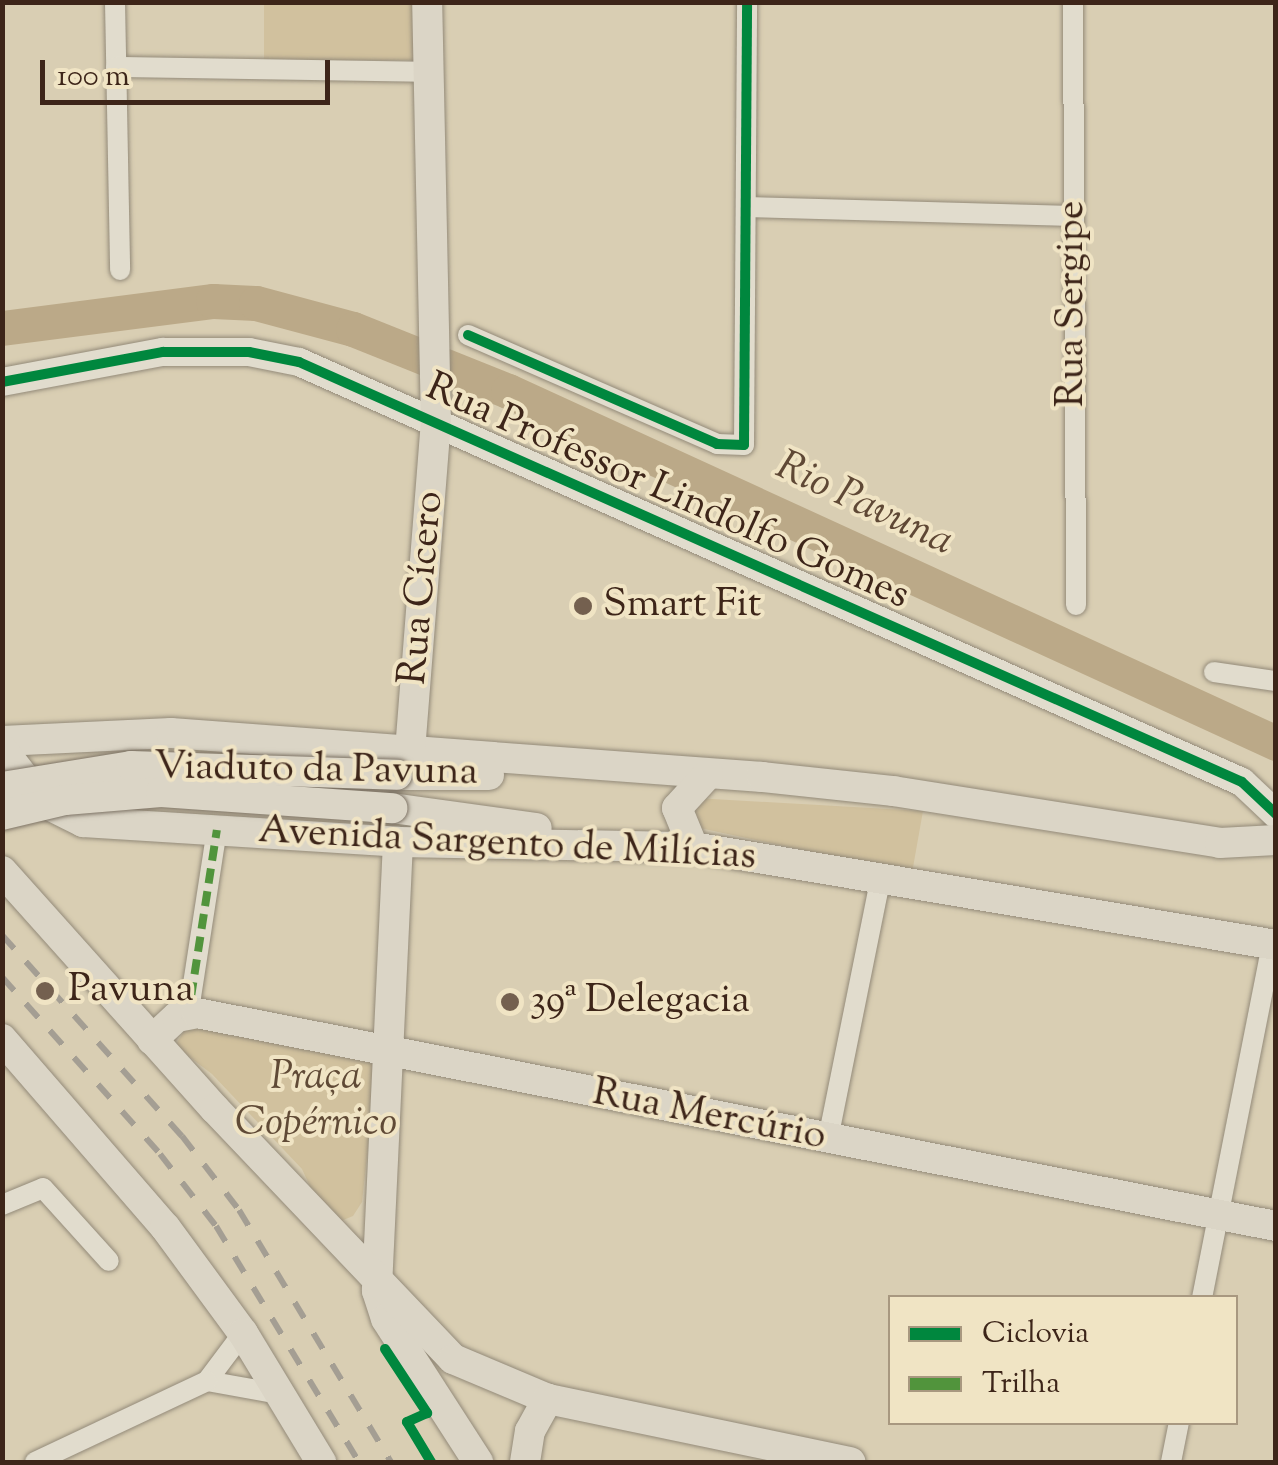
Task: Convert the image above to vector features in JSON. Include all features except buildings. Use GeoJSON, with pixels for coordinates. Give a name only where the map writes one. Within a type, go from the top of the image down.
{"type":"FeatureCollection","features":[{"type":"Feature","properties":{"kind":"main road","name":"Rua Cícero"},"geometry":{"type":"LineString","coordinates":[[403,763],[436,413],[427,2]]}},
{"type":"Feature","properties":{"kind":"main road"},"geometry":{"type":"LineString","coordinates":[[2,741],[152,733],[403,763]]}},
{"type":"Feature","properties":{"kind":"main road","name":"Avenida Sargento de Milícias"},"geometry":{"type":"LineString","coordinates":[[2,749],[33,792],[73,819],[398,842],[693,847],[1274,937]]}},
{"type":"Feature","properties":{"kind":"main road","name":"Viaduto da Pavuna"},"geometry":{"type":"LineString","coordinates":[[2,787],[131,766],[403,763],[632,770]]}},
{"type":"Feature","properties":{"kind":"main road","name":"Avenida Sargento de Milícias"},"geometry":{"type":"LineString","coordinates":[[632,770],[893,791],[1220,843],[1276,840]]}},
{"type":"Feature","properties":{"kind":"main road"},"geometry":{"type":"LineString","coordinates":[[693,847],[677,808],[708,774]]}},
{"type":"Feature","properties":{"kind":"main road","name":"Viaduto da Pavuna"},"geometry":{"type":"LineString","coordinates":[[2,815],[64,800],[162,792],[392,808],[634,846]]}},
{"type":"Feature","properties":{"kind":"main road"},"geometry":{"type":"LineString","coordinates":[[398,842],[376,1277],[386,1319],[478,1462]]}},
{"type":"Feature","properties":{"kind":"main road"},"geometry":{"type":"LineString","coordinates":[[2,871],[152,1040],[453,1359],[548,1399],[753,1453],[850,1462]]}},
{"type":"Feature","properties":{"kind":"main road","name":"Rua Mercúrio"},"geometry":{"type":"LineString","coordinates":[[152,1040],[177,1017],[196,1013],[1276,1226]]}},
{"type":"Feature","properties":{"kind":"main road"},"geometry":{"type":"LineString","coordinates":[[2,1039],[164,1228],[243,1333],[321,1462]]}},
{"type":"Feature","properties":{"kind":"main road"},"geometry":{"type":"LineString","coordinates":[[525,1462],[530,1431],[548,1399]]}},
{"type":"Feature","properties":{"kind":"street"},"geometry":{"type":"LineString","coordinates":[[115,2],[120,270]]}},
{"type":"Feature","properties":{"kind":"street"},"geometry":{"type":"LineString","coordinates":[[468,335],[599,396],[740,448],[747,208],[746,2]]}},
{"type":"Feature","properties":{"kind":"street","name":"Rua Sergipe"},"geometry":{"type":"LineString","coordinates":[[1074,2],[1076,605]]}},
{"type":"Feature","properties":{"kind":"street"},"geometry":{"type":"LineString","coordinates":[[116,67],[428,72]]}},
{"type":"Feature","properties":{"kind":"street"},"geometry":{"type":"LineString","coordinates":[[747,208],[1072,216]]}},
{"type":"Feature","properties":{"kind":"street","name":"Rua Professor Lindolfo Gomes"},"geometry":{"type":"LineString","coordinates":[[2,382],[163,352],[249,352],[299,362],[436,413],[1242,782],[1276,814]]}},
{"type":"Feature","properties":{"kind":"street"},"geometry":{"type":"LineString","coordinates":[[1214,672],[1276,682]]}},
{"type":"Feature","properties":{"kind":"street"},"geometry":{"type":"LineString","coordinates":[[192,996],[217,830]]}},
{"type":"Feature","properties":{"kind":"street"},"geometry":{"type":"LineString","coordinates":[[828,1138],[881,877]]}},
{"type":"Feature","properties":{"kind":"street"},"geometry":{"type":"LineString","coordinates":[[1203,1295],[1274,937]]}},
{"type":"Feature","properties":{"kind":"street"},"geometry":{"type":"LineString","coordinates":[[2,1205],[42,1188],[109,1261]]}},
{"type":"Feature","properties":{"kind":"street"},"geometry":{"type":"LineString","coordinates":[[36,1462],[207,1381],[243,1333]]}},
{"type":"Feature","properties":{"kind":"street"},"geometry":{"type":"LineString","coordinates":[[207,1381],[280,1394]]}},
{"type":"Feature","properties":{"kind":"street"},"geometry":{"type":"LineString","coordinates":[[1171,1462],[1178,1425]]}},
{"type":"Feature","properties":{"kind":"green space"},"geometry":{"type":"Polygon","coordinates":[[[264,3],[413,3],[413,60],[264,61],[264,3]]]}},
{"type":"Feature","properties":{"kind":"green space"},"geometry":{"type":"Polygon","coordinates":[[[695,798],[923,811],[912,873],[695,827],[682,808],[695,798]]]}},
{"type":"Feature","properties":{"kind":"green space","name":"Praça Copérnico"},"geometry":{"type":"Polygon","coordinates":[[[187,1026],[378,1056],[362,1202],[353,1216],[341,1221],[313,1193],[302,1169],[212,1074],[175,1046],[187,1026]]]}},
{"type":"Feature","properties":{"kind":"waterway","name":"Rio Pavuna"},"geometry":{"type":"LineString","coordinates":[[2,328],[213,301],[256,303],[353,329],[508,391],[1276,743]]}},
{"type":"Feature","properties":{"kind":"railway"},"geometry":{"type":"LineString","coordinates":[[2,935],[182,1136],[239,1210],[391,1462]]}},
{"type":"Feature","properties":{"kind":"railway"},"geometry":{"type":"LineString","coordinates":[[2,977],[160,1154],[216,1226],[359,1462]]}},
{"type":"Feature","properties":{"kind":"marked path"},"geometry":{"type":"LineString","coordinates":[[191,997],[217,830]]}},
{"type":"Feature","properties":{"kind":"cycle path"},"geometry":{"type":"LineString","coordinates":[[468,335],[717,444],[744,445],[747,2]]}},
{"type":"Feature","properties":{"kind":"cycle path"},"geometry":{"type":"LineString","coordinates":[[2,382],[163,352],[249,352],[299,362],[1242,782],[1276,814]]}},
{"type":"Feature","properties":{"kind":"cycle path"},"geometry":{"type":"LineString","coordinates":[[385,1349],[427,1413],[407,1422],[431,1462]]}},
{"type":"Feature","properties":{"kind":"place","name":"Smart Fit"},"geometry":{"type":"Point","coordinates":[583,606]}},
{"type":"Feature","properties":{"kind":"place","name":"Pavuna"},"geometry":{"type":"Point","coordinates":[45,991]}},
{"type":"Feature","properties":{"kind":"place","name":"39ª Delegacia"},"geometry":{"type":"Point","coordinates":[510,1002]}}]}
